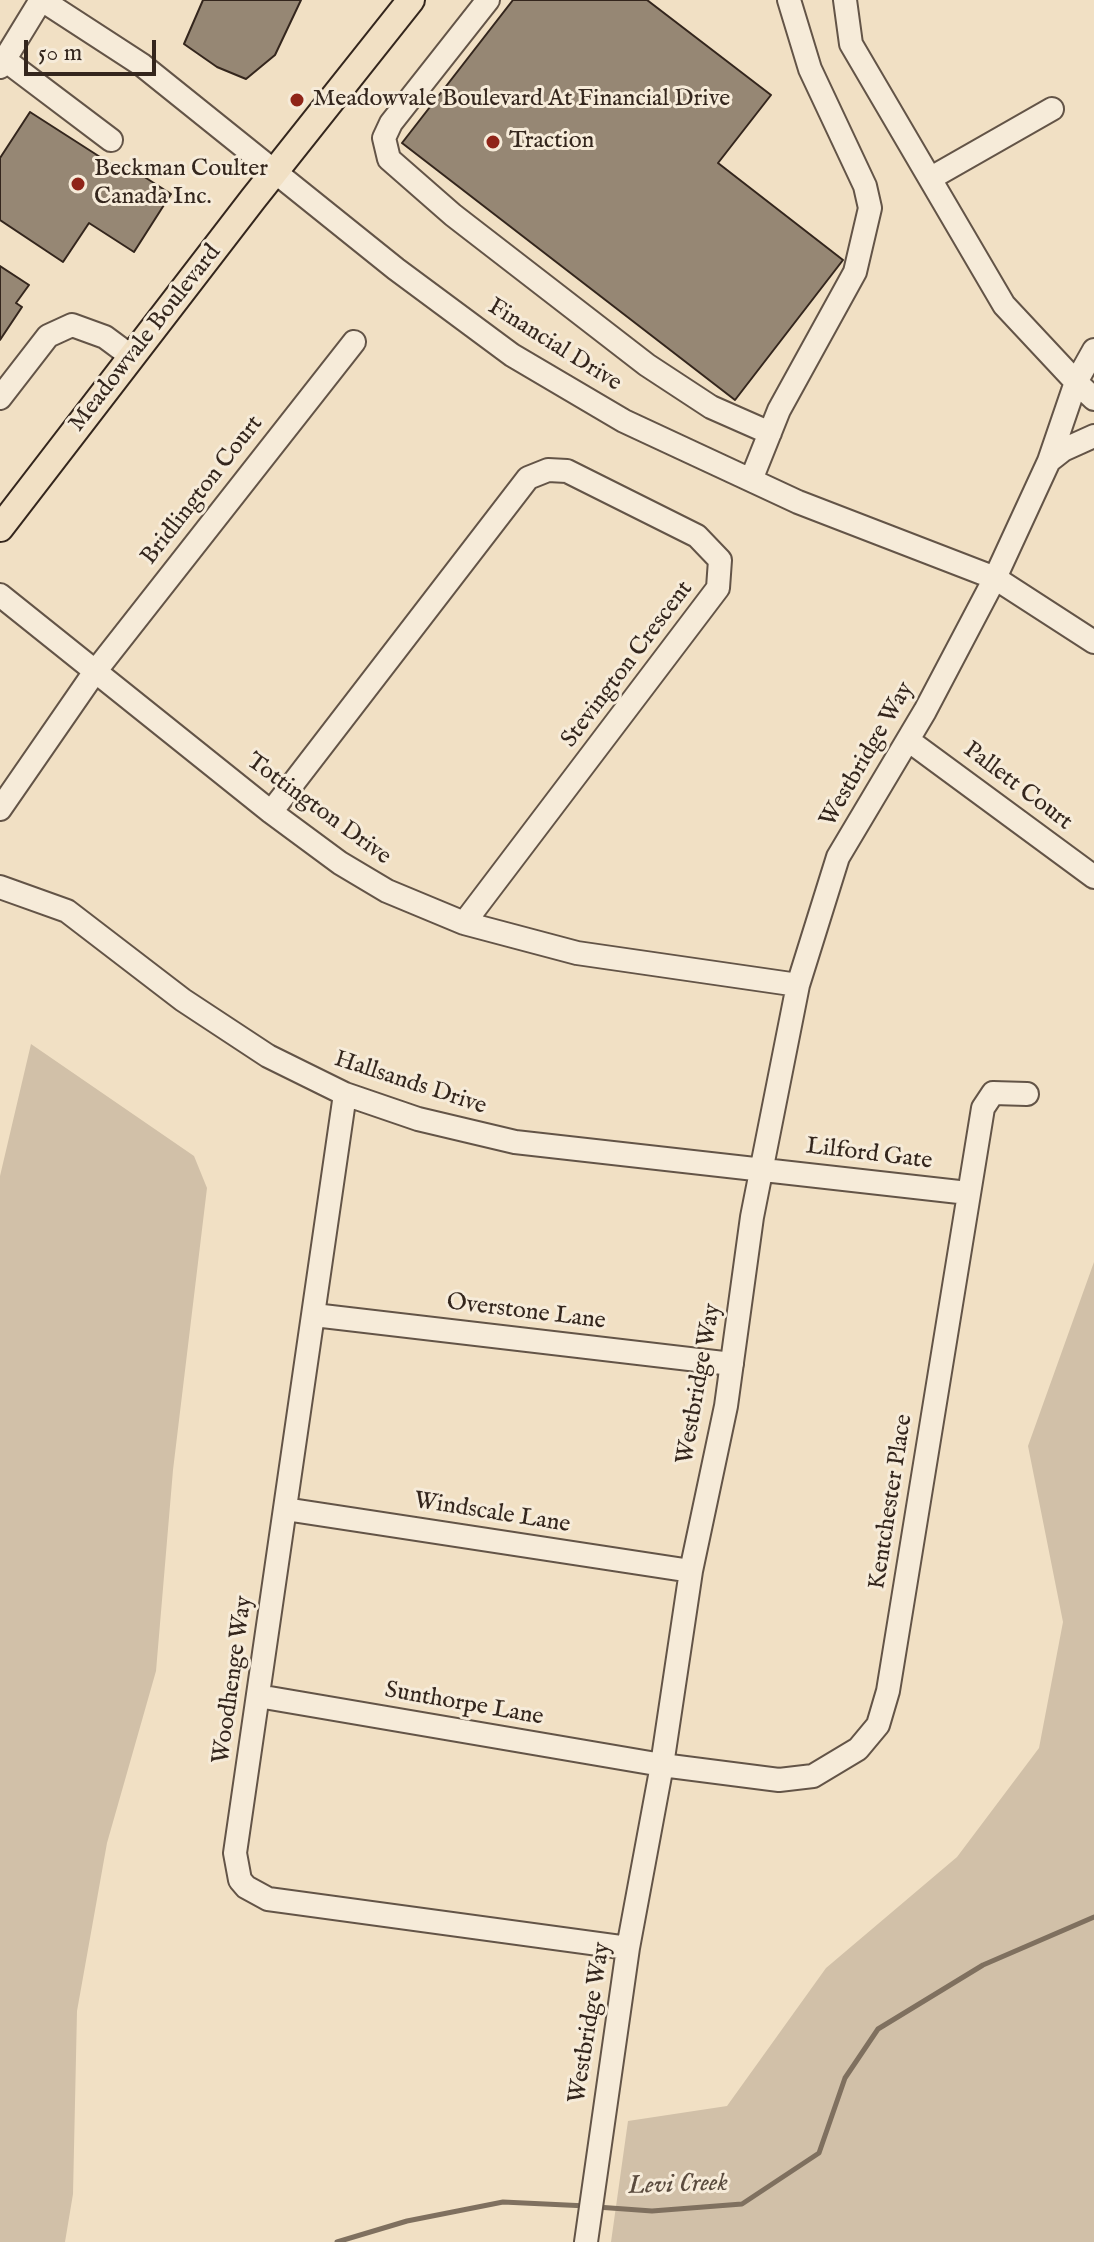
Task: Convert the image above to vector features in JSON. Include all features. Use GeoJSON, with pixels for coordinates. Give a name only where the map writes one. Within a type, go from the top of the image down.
{"type":"FeatureCollection","features":[{"type":"Feature","properties":{"kind":"main road","name":"Meadowvale Boulevard"},"geometry":{"type":"LineString","coordinates":[[0,528],[275,170],[411,0]]}},
{"type":"Feature","properties":{"kind":"street"},"geometry":{"type":"LineString","coordinates":[[42,0],[2,64],[111,140]]}},
{"type":"Feature","properties":{"kind":"street","name":"Financial Drive"},"geometry":{"type":"LineString","coordinates":[[42,0],[142,65],[396,269],[512,355],[624,421],[798,502],[995,578],[1094,642]]}},
{"type":"Feature","properties":{"kind":"street"},"geometry":{"type":"LineString","coordinates":[[488,0],[391,123],[384,138],[389,159],[453,215],[647,365],[711,407],[770,433]]}},
{"type":"Feature","properties":{"kind":"street"},"geometry":{"type":"LineString","coordinates":[[751,480],[813,344],[855,272],[870,208],[865,186],[810,69],[789,0]]}},
{"type":"Feature","properties":{"kind":"street"},"geometry":{"type":"LineString","coordinates":[[845,0],[851,44],[1004,305],[1094,399]]}},
{"type":"Feature","properties":{"kind":"street"},"geometry":{"type":"LineString","coordinates":[[931,178],[1052,109]]}},
{"type":"Feature","properties":{"kind":"street"},"geometry":{"type":"LineString","coordinates":[[0,398],[48,336],[72,325],[105,337],[132,357]]}},
{"type":"Feature","properties":{"kind":"street","name":"Bridlington Court"},"geometry":{"type":"LineString","coordinates":[[0,809],[94,673],[354,342]]}},
{"type":"Feature","properties":{"kind":"street","name":"Westbridge Way"},"geometry":{"type":"LineString","coordinates":[[586,2241],[628,1948],[662,1765],[691,1571],[732,1364],[752,1217],[787,1025],[838,857],[908,740],[995,578],[1049,461],[1076,382],[1094,350]]}},
{"type":"Feature","properties":{"kind":"street"},"geometry":{"type":"LineString","coordinates":[[1049,461],[1063,450],[1094,436]]}},
{"type":"Feature","properties":{"kind":"street","name":"Stevington Crescent"},"geometry":{"type":"LineString","coordinates":[[271,812],[528,478],[548,470],[567,471],[697,536],[720,560],[718,588],[464,923]]}},
{"type":"Feature","properties":{"kind":"street","name":"Tottington Drive"},"geometry":{"type":"LineString","coordinates":[[0,595],[271,812],[374,884],[464,923],[577,953],[798,985]]}},
{"type":"Feature","properties":{"kind":"street","name":"Pallett Court"},"geometry":{"type":"LineString","coordinates":[[908,740],[1094,877]]}},
{"type":"Feature","properties":{"kind":"street","name":"Hallsands Drive"},"geometry":{"type":"LineString","coordinates":[[0,887],[67,911],[219,1025],[268,1056],[345,1094],[418,1119],[515,1142],[763,1168]]}},
{"type":"Feature","properties":{"kind":"street","name":"Kentchester Place"},"geometry":{"type":"LineString","coordinates":[[662,1765],[792,1781],[831,1767],[858,1749],[878,1725],[888,1691],[985,1100],[1001,1091],[1027,1094]]}},
{"type":"Feature","properties":{"kind":"street","name":"Woodhenge Way"},"geometry":{"type":"LineString","coordinates":[[345,1094],[235,1853],[240,1880],[251,1891],[268,1899],[628,1948]]}},
{"type":"Feature","properties":{"kind":"street","name":"Lilford Gate"},"geometry":{"type":"LineString","coordinates":[[763,1168],[968,1193]]}},
{"type":"Feature","properties":{"kind":"street","name":"Overstone Lane"},"geometry":{"type":"LineString","coordinates":[[314,1315],[732,1364]]}},
{"type":"Feature","properties":{"kind":"street","name":"Windscale Lane"},"geometry":{"type":"LineString","coordinates":[[285,1509],[691,1571]]}},
{"type":"Feature","properties":{"kind":"street","name":"Sunthorpe Lane"},"geometry":{"type":"LineString","coordinates":[[258,1696],[662,1765]]}},
{"type":"Feature","properties":{"kind":"shaded area"},"geometry":{"type":"Polygon","coordinates":[[[31,1044],[194,1156],[207,1188],[173,1470],[156,1671],[107,1843],[77,2011],[73,2194],[65,2242],[0,2242],[0,1176],[31,1044]]]}},
{"type":"Feature","properties":{"kind":"shaded area"},"geometry":{"type":"Polygon","coordinates":[[[1094,1262],[1094,2242],[611,2242],[628,2121],[727,2106],[826,1968],[957,1857],[1039,1748],[1063,1622],[1028,1446],[1094,1262]]]}},
{"type":"Feature","properties":{"kind":"building"},"geometry":{"type":"Polygon","coordinates":[[[203,0],[301,0],[275,55],[246,79],[217,67],[184,44],[203,0]]]}},
{"type":"Feature","properties":{"kind":"building"},"geometry":{"type":"Polygon","coordinates":[[[513,0],[647,0],[771,95],[718,163],[843,260],[735,400],[402,143],[513,0]]]}},
{"type":"Feature","properties":{"kind":"building","name":"Beckman Coulter Canada Inc."},"geometry":{"type":"Polygon","coordinates":[[[30,112],[125,173],[129,167],[171,194],[134,252],[89,223],[63,262],[0,220],[0,158],[30,112]]]}},
{"type":"Feature","properties":{"kind":"building"},"geometry":{"type":"Polygon","coordinates":[[[0,266],[29,285],[16,303],[22,307],[0,340],[0,266]]]}},
{"type":"Feature","properties":{"kind":"waterway","name":"Levi Creek"},"geometry":{"type":"LineString","coordinates":[[597,2207],[652,2211],[742,2204],[819,2153],[845,2078],[878,2029],[983,1965],[1094,1917]]}},
{"type":"Feature","properties":{"kind":"waterway","name":"Levi Creek"},"geometry":{"type":"LineString","coordinates":[[337,2242],[407,2221],[503,2202],[587,2206]]}},
{"type":"Feature","properties":{"kind":"place","name":"Meadowvale Boulevard At Financial Drive"},"geometry":{"type":"Point","coordinates":[297,100]}},
{"type":"Feature","properties":{"kind":"place","name":"Traction"},"geometry":{"type":"Point","coordinates":[493,142]}},
{"type":"Feature","properties":{"kind":"place","name":"Beckman Coulter Canada Inc."},"geometry":{"type":"Point","coordinates":[78,184]}}]}
